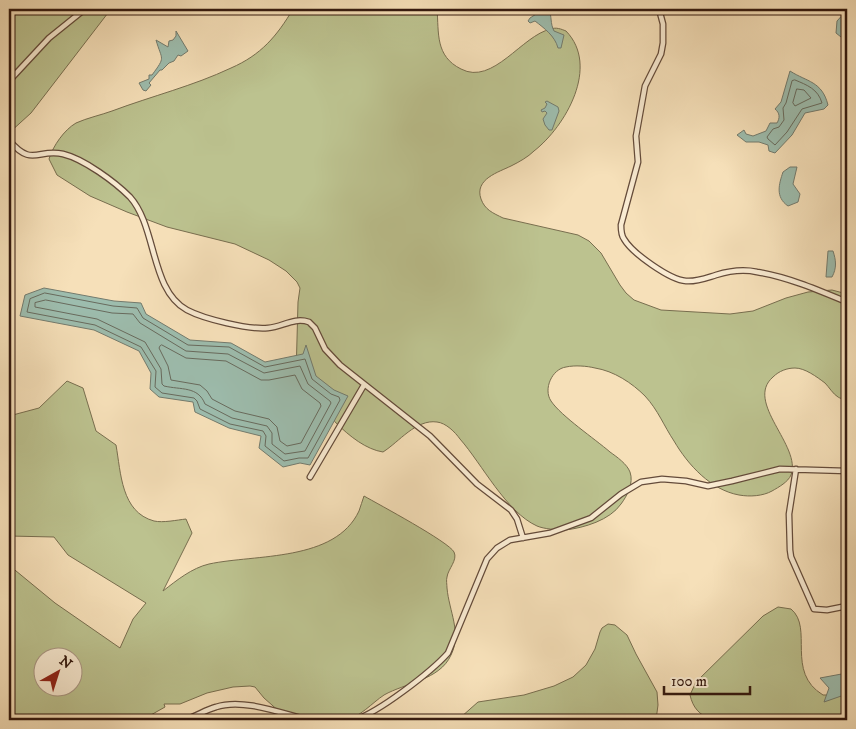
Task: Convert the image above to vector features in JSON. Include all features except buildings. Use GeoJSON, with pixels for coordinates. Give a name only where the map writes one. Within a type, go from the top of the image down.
{"type":"FeatureCollection","features":[{"type":"Feature","properties":{"kind":"street"},"geometry":{"type":"LineString","coordinates":[[9,81],[49,38],[85,9]]}},
{"type":"Feature","properties":{"kind":"street"},"geometry":{"type":"LineString","coordinates":[[659,9],[663,24],[663,43],[645,86],[636,129],[638,162],[621,225],[625,242],[648,263],[681,280],[698,280],[733,271],[754,271],[796,283],[847,302]]}},
{"type":"Feature","properties":{"kind":"street"},"geometry":{"type":"LineString","coordinates":[[9,140],[18,150],[29,156],[59,153],[77,159],[126,194],[135,204],[143,220],[166,287],[179,305],[209,318],[257,328],[269,328],[294,321],[309,322],[315,328],[330,355],[430,436],[477,484],[511,510],[517,518],[523,538]]}},
{"type":"Feature","properties":{"kind":"street"},"geometry":{"type":"LineString","coordinates":[[310,477],[364,384]]}},
{"type":"Feature","properties":{"kind":"street"},"geometry":{"type":"LineString","coordinates":[[354,720],[371,713],[438,665],[448,653],[487,559],[497,548],[510,540],[550,533],[591,518],[621,494],[641,482],[662,479],[686,480],[708,486],[780,469],[847,471]]}},
{"type":"Feature","properties":{"kind":"street"},"geometry":{"type":"LineString","coordinates":[[796,469],[790,514],[791,557],[814,609],[827,610],[847,606]]}},
{"type":"Feature","properties":{"kind":"street"},"geometry":{"type":"LineString","coordinates":[[184,720],[216,707],[232,703],[308,720]]}},
{"type":"Feature","properties":{"kind":"green space"},"geometry":{"type":"Polygon","coordinates":[[[9,9],[111,9],[31,113],[9,133],[9,9]]]}},
{"type":"Feature","properties":{"kind":"green space"},"geometry":{"type":"Polygon","coordinates":[[[293,9],[437,9],[440,43],[447,58],[461,69],[473,72],[484,71],[496,65],[540,33],[555,28],[566,31],[576,45],[580,61],[575,95],[557,127],[546,140],[526,157],[484,181],[480,192],[481,199],[487,209],[503,218],[578,235],[589,241],[601,253],[626,293],[634,300],[661,310],[730,314],[753,311],[786,298],[808,292],[832,290],[847,294],[847,400],[836,396],[825,383],[799,368],[780,372],[773,377],[766,387],[765,399],[769,411],[789,451],[792,463],[791,475],[788,480],[772,491],[756,496],[739,495],[719,488],[701,475],[686,459],[654,407],[634,387],[622,378],[602,370],[581,366],[566,367],[557,371],[550,380],[548,391],[551,401],[570,420],[624,463],[630,472],[630,485],[626,497],[621,504],[603,519],[565,530],[547,529],[537,526],[515,510],[495,487],[458,436],[444,424],[429,422],[422,424],[408,432],[383,452],[358,442],[335,422],[296,376],[300,288],[286,271],[269,260],[235,244],[167,227],[127,212],[90,196],[57,175],[49,159],[60,139],[76,123],[202,80],[242,63],[267,44],[281,28],[293,9]]]}},
{"type":"Feature","properties":{"kind":"green space"},"geometry":{"type":"Polygon","coordinates":[[[67,381],[83,388],[96,431],[116,445],[124,490],[135,509],[143,516],[154,521],[166,522],[186,519],[192,533],[163,591],[185,575],[209,564],[293,553],[313,548],[332,539],[348,528],[359,511],[364,496],[440,540],[454,552],[455,558],[447,580],[448,597],[455,630],[454,647],[451,655],[439,670],[431,675],[384,695],[356,716],[340,721],[289,720],[264,698],[255,687],[250,686],[233,687],[207,693],[180,704],[164,704],[165,707],[142,720],[9,720],[9,544],[10,566],[55,603],[120,648],[133,619],[146,603],[68,555],[54,537],[9,536],[9,416],[39,408],[67,381]]]}},
{"type":"Feature","properties":{"kind":"green space"},"geometry":{"type":"Polygon","coordinates":[[[778,607],[791,609],[797,617],[800,627],[802,663],[805,675],[812,685],[823,695],[828,695],[847,683],[847,720],[711,720],[700,713],[693,704],[690,695],[696,682],[763,616],[778,607]]]}},
{"type":"Feature","properties":{"kind":"green space"},"geometry":{"type":"Polygon","coordinates":[[[608,624],[615,625],[627,635],[657,692],[656,720],[461,720],[461,717],[478,702],[524,695],[554,686],[573,677],[586,665],[595,649],[602,628],[608,624]]]}},
{"type":"Feature","properties":{"kind":"water"},"geometry":{"type":"Polygon","coordinates":[[[544,9],[549,9],[554,31],[564,35],[561,48],[558,48],[552,36],[542,26],[535,21],[530,23],[528,21],[544,9]]]}},
{"type":"Feature","properties":{"kind":"water"},"geometry":{"type":"Polygon","coordinates":[[[847,10],[847,33],[841,37],[836,33],[837,21],[847,10]]]}},
{"type":"Feature","properties":{"kind":"water"},"geometry":{"type":"Polygon","coordinates":[[[176,31],[188,51],[181,56],[178,55],[174,61],[160,70],[149,83],[151,85],[146,91],[143,90],[139,83],[149,79],[149,75],[152,75],[162,58],[156,40],[168,47],[169,41],[173,40],[176,36],[176,31]]]}},
{"type":"Feature","properties":{"kind":"water"},"geometry":{"type":"Polygon","coordinates":[[[790,71],[818,87],[822,91],[828,105],[824,109],[805,113],[792,135],[775,153],[769,151],[768,145],[759,142],[746,142],[737,135],[744,130],[746,134],[753,136],[766,131],[770,123],[777,123],[779,116],[775,109],[781,102],[790,71]]]}},
{"type":"Feature","properties":{"kind":"water"},"geometry":{"type":"Polygon","coordinates":[[[547,101],[558,107],[559,111],[552,130],[549,130],[543,119],[547,113],[541,110],[545,108],[547,104],[545,102],[547,101]]]}},
{"type":"Feature","properties":{"kind":"water"},"geometry":{"type":"Polygon","coordinates":[[[790,167],[797,167],[793,184],[800,194],[798,202],[788,206],[781,199],[779,190],[783,172],[790,167]]]}},
{"type":"Feature","properties":{"kind":"water"},"geometry":{"type":"Polygon","coordinates":[[[828,251],[833,251],[835,261],[835,270],[832,277],[826,277],[828,251]]]}},
{"type":"Feature","properties":{"kind":"water"},"geometry":{"type":"Polygon","coordinates":[[[44,288],[114,301],[141,303],[146,314],[190,340],[231,343],[265,362],[303,354],[306,345],[316,376],[334,390],[348,396],[310,465],[300,463],[283,467],[259,448],[261,436],[229,428],[195,412],[193,402],[159,397],[150,389],[151,373],[139,351],[94,330],[20,316],[25,295],[44,288]]]}},
{"type":"Feature","properties":{"kind":"water"},"geometry":{"type":"Polygon","coordinates":[[[847,673],[847,694],[824,702],[829,688],[820,678],[847,673]]]}}]}
